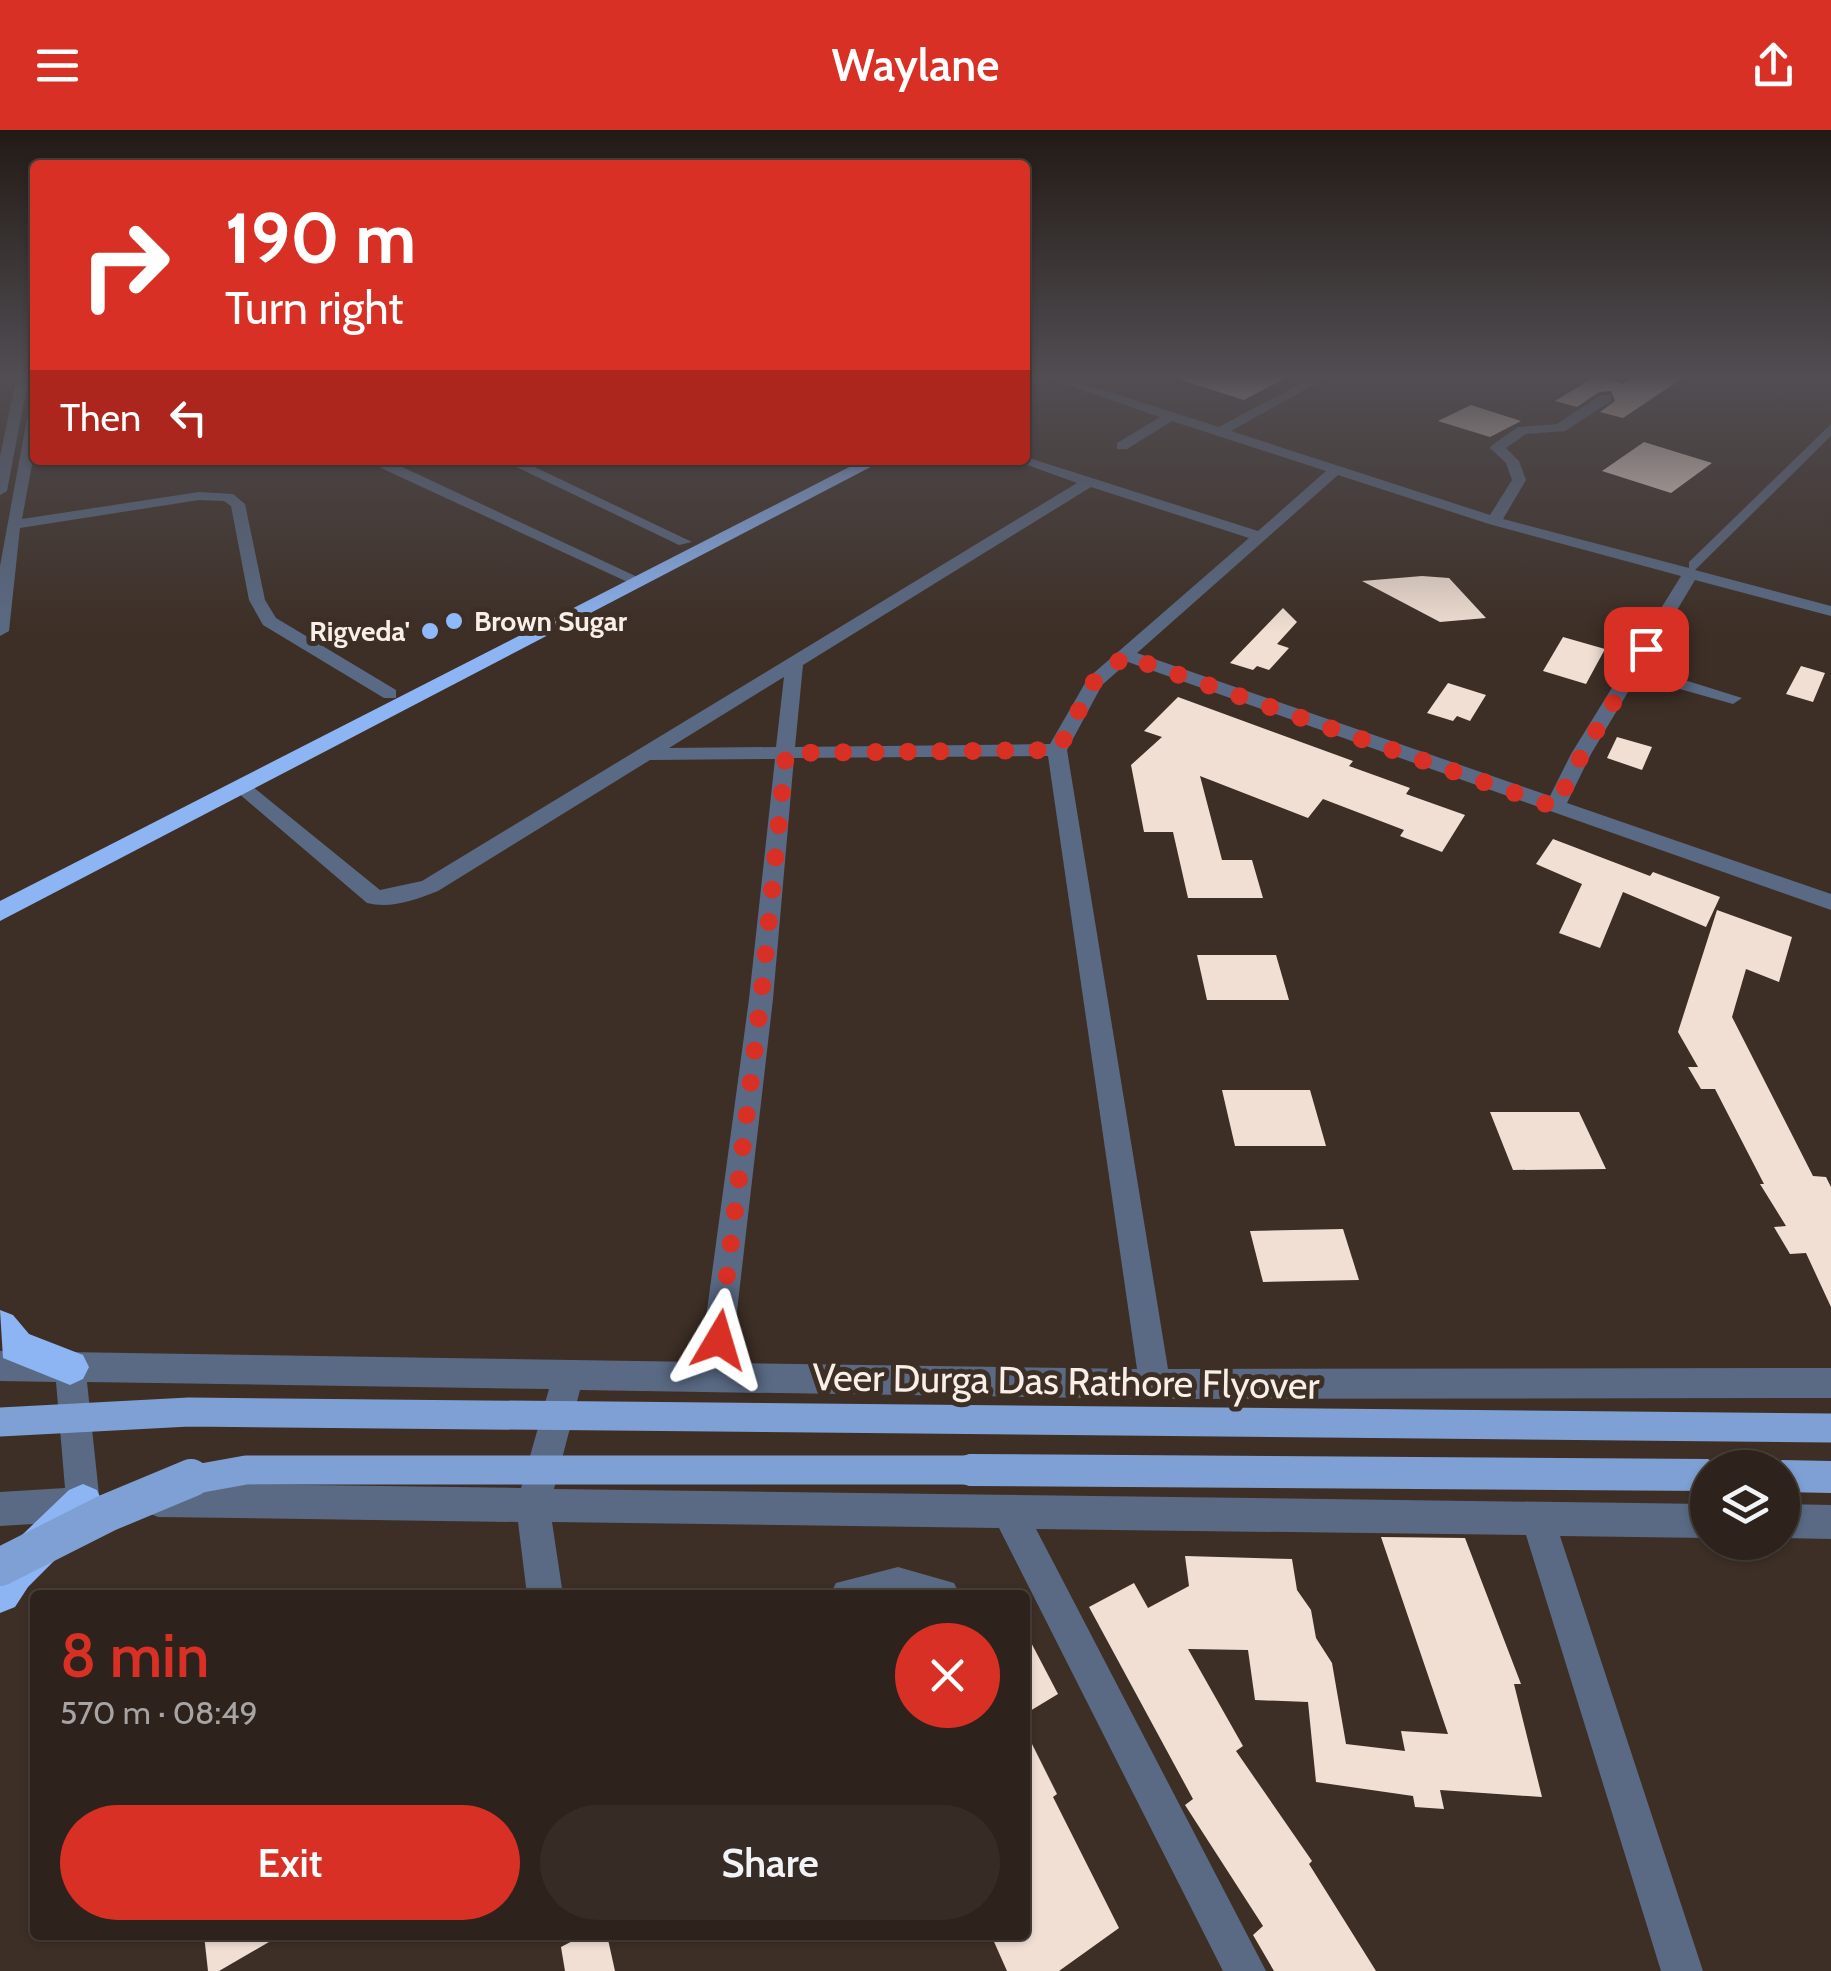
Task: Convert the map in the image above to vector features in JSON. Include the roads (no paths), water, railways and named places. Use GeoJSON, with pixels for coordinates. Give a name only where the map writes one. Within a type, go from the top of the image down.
{"type":"FeatureCollection","features":[{"type":"Feature","properties":{"kind":"highway"},"geometry":{"type":"LineString","coordinates":[[0,912],[631,578],[684,542],[840,465]]}},
{"type":"Feature","properties":{"kind":"highway"},"geometry":{"type":"LineString","coordinates":[[0,889],[390,694],[866,465]]}},
{"type":"Feature","properties":{"kind":"highway"},"geometry":{"type":"LineString","coordinates":[[0,1327],[16,1346],[70,1367]]}},
{"type":"Feature","properties":{"kind":"highway"},"geometry":{"type":"LineString","coordinates":[[0,1592],[13,1572],[83,1504]]}},
{"type":"Feature","properties":{"kind":"main road","name":"Veer Durga Das Rathore Flyover"},"geometry":{"type":"LineString","coordinates":[[0,1422],[189,1412],[1831,1428]]}},
{"type":"Feature","properties":{"kind":"main road"},"geometry":{"type":"LineString","coordinates":[[0,1567],[107,1514],[195,1477],[246,1470],[543,1468],[1690,1475]]}},
{"type":"Feature","properties":{"kind":"main road"},"geometry":{"type":"LineString","coordinates":[[1800,1476],[1831,1477]]}},
{"type":"Feature","properties":{"kind":"street"},"geometry":{"type":"LineString","coordinates":[[0,491],[6,461]]}},
{"type":"Feature","properties":{"kind":"street"},"geometry":{"type":"LineString","coordinates":[[0,632],[26,461]]}},
{"type":"Feature","properties":{"kind":"street"},"geometry":{"type":"LineString","coordinates":[[1315,461],[1831,611]]}},
{"type":"Feature","properties":{"kind":"street"},"geometry":{"type":"LineString","coordinates":[[1327,461],[1497,516]]}},
{"type":"Feature","properties":{"kind":"street"},"geometry":{"type":"LineString","coordinates":[[1497,516],[1519,480],[1512,461]]}},
{"type":"Feature","properties":{"kind":"street"},"geometry":{"type":"LineString","coordinates":[[1555,807],[1582,754],[1692,569],[1799,461]]}},
{"type":"Feature","properties":{"kind":"street"},"geometry":{"type":"LineString","coordinates":[[1030,463],[1262,537]]}},
{"type":"Feature","properties":{"kind":"street"},"geometry":{"type":"LineString","coordinates":[[388,465],[631,578]]}},
{"type":"Feature","properties":{"kind":"street"},"geometry":{"type":"LineString","coordinates":[[520,465],[684,542]]}},
{"type":"Feature","properties":{"kind":"street"},"geometry":{"type":"LineString","coordinates":[[1155,1384],[1058,750],[1094,682],[1337,469]]}},
{"type":"Feature","properties":{"kind":"street"},"geometry":{"type":"LineString","coordinates":[[240,786],[376,898],[430,886],[1090,482]]}},
{"type":"Feature","properties":{"kind":"street"},"geometry":{"type":"LineString","coordinates":[[13,526],[199,496],[228,497],[238,504],[258,600],[268,621],[390,694]]}},
{"type":"Feature","properties":{"kind":"street"},"geometry":{"type":"LineString","coordinates":[[1692,569],[1831,600]]}},
{"type":"Feature","properties":{"kind":"street"},"geometry":{"type":"LineString","coordinates":[[1125,656],[1831,902]]}},
{"type":"Feature","properties":{"kind":"street"},"geometry":{"type":"LineString","coordinates":[[714,1377],[761,998],[794,663]]}},
{"type":"Feature","properties":{"kind":"street"},"geometry":{"type":"LineString","coordinates":[[1633,670],[1733,698]]}},
{"type":"Feature","properties":{"kind":"street"},"geometry":{"type":"LineString","coordinates":[[646,754],[1058,750]]}},
{"type":"Feature","properties":{"kind":"street"},"geometry":{"type":"LineString","coordinates":[[0,1366],[1155,1384],[1831,1383]]}},
{"type":"Feature","properties":{"kind":"street"},"geometry":{"type":"LineString","coordinates":[[70,1367],[83,1504]]}},
{"type":"Feature","properties":{"kind":"street"},"geometry":{"type":"LineString","coordinates":[[544,1590],[533,1506],[569,1374]]}},
{"type":"Feature","properties":{"kind":"street"},"geometry":{"type":"LineString","coordinates":[[0,1509],[183,1498],[1010,1514],[1690,1521]]}},
{"type":"Feature","properties":{"kind":"street"},"geometry":{"type":"LineString","coordinates":[[1010,1514],[1245,1971]]}},
{"type":"Feature","properties":{"kind":"street"},"geometry":{"type":"LineString","coordinates":[[1538,1519],[1682,1971]]}},
{"type":"Feature","properties":{"kind":"street"},"geometry":{"type":"LineString","coordinates":[[1800,1522],[1831,1522]]}},
{"type":"Feature","properties":{"kind":"street"},"geometry":{"type":"LineString","coordinates":[[871,1590],[898,1584],[922,1590]]}},
{"type":"Feature","properties":{"kind":"place","name":"Brown Sugar"},"geometry":{"type":"Point","coordinates":[454,621]}},
{"type":"Feature","properties":{"kind":"place","name":"Rigveda'"},"geometry":{"type":"Point","coordinates":[430,631]}}]}
